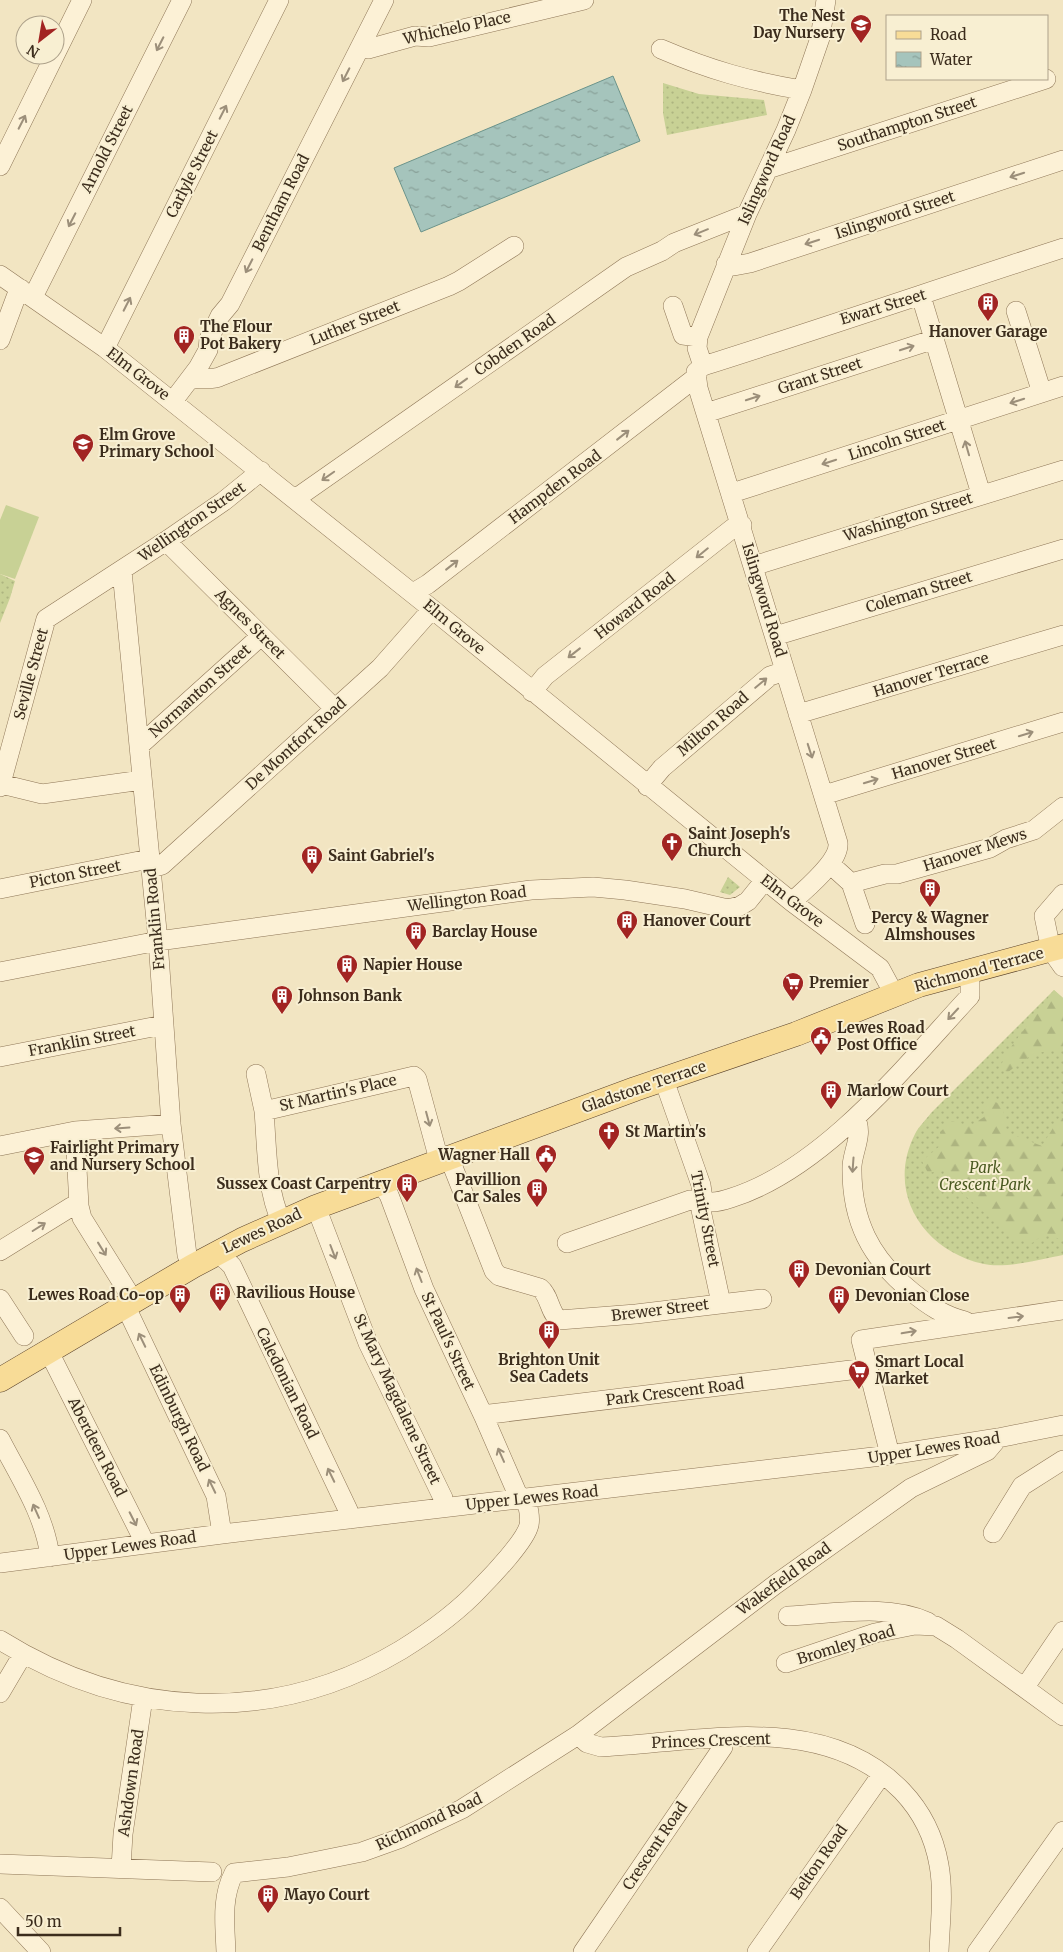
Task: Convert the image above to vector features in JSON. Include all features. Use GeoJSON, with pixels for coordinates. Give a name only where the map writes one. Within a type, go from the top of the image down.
{"type":"FeatureCollection","features":[{"type":"Feature","properties":{"kind":"main road","name":"Richmond Terrace"},"geometry":{"type":"LineString","coordinates":[[894,994],[919,985],[970,972],[1059,954]]}},
{"type":"Feature","properties":{"kind":"main road","name":"Gladstone Terrace"},"geometry":{"type":"LineString","coordinates":[[543,1123],[824,1024],[894,994]]}},
{"type":"Feature","properties":{"kind":"main road","name":"Lewes Road"},"geometry":{"type":"LineString","coordinates":[[0,1380],[193,1266],[281,1221],[380,1182],[448,1162],[543,1123]]}},
{"type":"Feature","properties":{"kind":"street"},"geometry":{"type":"LineString","coordinates":[[0,166],[82,0]]}},
{"type":"Feature","properties":{"kind":"street","name":"Arnold Street"},"geometry":{"type":"LineString","coordinates":[[0,340],[16,297],[27,293],[182,0]]}},
{"type":"Feature","properties":{"kind":"street","name":"Carlyle Street"},"geometry":{"type":"LineString","coordinates":[[105,348],[279,0]]}},
{"type":"Feature","properties":{"kind":"street","name":"Bentham Road"},"geometry":{"type":"LineString","coordinates":[[173,402],[190,380],[208,350],[209,339],[218,321],[230,304],[384,0]]}},
{"type":"Feature","properties":{"kind":"street","name":"Whichelo Place"},"geometry":{"type":"LineString","coordinates":[[361,46],[368,49],[414,36],[429,38],[584,0]]}},
{"type":"Feature","properties":{"kind":"street","name":"Islingword Road"},"geometry":{"type":"LineString","coordinates":[[792,902],[830,864],[839,847],[742,525],[706,413],[697,348],[698,337],[726,264],[802,90],[820,38],[826,0]]}},
{"type":"Feature","properties":{"kind":"street"},"geometry":{"type":"LineString","coordinates":[[661,49],[701,66],[747,80],[802,90]]}},
{"type":"Feature","properties":{"kind":"street","name":"Southampton Street"},"geometry":{"type":"LineString","coordinates":[[1048,78],[1063,73]]}},
{"type":"Feature","properties":{"kind":"street","name":"Southampton Street"},"geometry":{"type":"LineString","coordinates":[[768,169],[1043,80]]}},
{"type":"Feature","properties":{"kind":"street","name":"Islingword Street"},"geometry":{"type":"LineString","coordinates":[[726,264],[734,266],[750,263],[1063,160]]}},
{"type":"Feature","properties":{"kind":"street","name":"Cobden Road"},"geometry":{"type":"LineString","coordinates":[[295,499],[626,267],[662,251],[674,243],[747,214]]}},
{"type":"Feature","properties":{"kind":"street","name":"Luther Street"},"geometry":{"type":"LineString","coordinates":[[190,380],[195,378],[214,379],[449,286],[514,246]]}},
{"type":"Feature","properties":{"kind":"street","name":"Ewart Street"},"geometry":{"type":"LineString","coordinates":[[699,372],[834,323],[1063,248]]}},
{"type":"Feature","properties":{"kind":"street","name":"Elm Grove"},"geometry":{"type":"LineString","coordinates":[[0,275],[105,348],[413,593],[647,786],[792,902],[880,968],[894,994]]}},
{"type":"Feature","properties":{"kind":"street"},"geometry":{"type":"LineString","coordinates":[[921,296],[981,494]]}},
{"type":"Feature","properties":{"kind":"street"},"geometry":{"type":"LineString","coordinates":[[674,306],[683,335],[698,337]]}},
{"type":"Feature","properties":{"kind":"street"},"geometry":{"type":"LineString","coordinates":[[1016,310],[1042,393]]}},
{"type":"Feature","properties":{"kind":"street","name":"Grant Street"},"geometry":{"type":"LineString","coordinates":[[706,413],[934,339]]}},
{"type":"Feature","properties":{"kind":"street","name":"Hampden Road"},"geometry":{"type":"LineString","coordinates":[[413,593],[428,584],[699,372]]}},
{"type":"Feature","properties":{"kind":"street","name":"Lincoln Street"},"geometry":{"type":"LineString","coordinates":[[732,493],[1063,386]]}},
{"type":"Feature","properties":{"kind":"street","name":"Washington Street"},"geometry":{"type":"LineString","coordinates":[[753,566],[1063,470]]}},
{"type":"Feature","properties":{"kind":"street","name":"Wellington Street"},"geometry":{"type":"LineString","coordinates":[[122,571],[224,500],[261,471]]}},
{"type":"Feature","properties":{"kind":"street","name":"Howard Road"},"geometry":{"type":"LineString","coordinates":[[532,692],[552,670],[733,528],[742,525]]}},
{"type":"Feature","properties":{"kind":"street","name":"Agnes Street"},"geometry":{"type":"LineString","coordinates":[[166,541],[334,708]]}},
{"type":"Feature","properties":{"kind":"street","name":"Coleman Street"},"geometry":{"type":"LineString","coordinates":[[775,636],[1063,548]]}},
{"type":"Feature","properties":{"kind":"street","name":"Franklin Road"},"geometry":{"type":"LineString","coordinates":[[122,571],[158,941],[171,1124],[187,1255],[193,1266]]}},
{"type":"Feature","properties":{"kind":"street","name":"Seville Street"},"geometry":{"type":"LineString","coordinates":[[0,785],[46,619],[122,571]]}},
{"type":"Feature","properties":{"kind":"street","name":"De Montfort Road"},"geometry":{"type":"LineString","coordinates":[[150,863],[162,865],[392,655],[432,609]]}},
{"type":"Feature","properties":{"kind":"street","name":"Hanover Terrace"},"geometry":{"type":"LineString","coordinates":[[798,714],[1063,635]]}},
{"type":"Feature","properties":{"kind":"street","name":"Normanton Street"},"geometry":{"type":"LineString","coordinates":[[139,746],[261,636]]}},
{"type":"Feature","properties":{"kind":"street","name":"Milton Road"},"geometry":{"type":"LineString","coordinates":[[647,786],[662,768],[770,676],[785,671]]}},
{"type":"Feature","properties":{"kind":"street","name":"Hanover Street"},"geometry":{"type":"LineString","coordinates":[[824,795],[1063,722]]}},
{"type":"Feature","properties":{"kind":"street"},"geometry":{"type":"LineString","coordinates":[[0,785],[42,794],[142,780]]}},
{"type":"Feature","properties":{"kind":"street","name":"Hanover Mews"},"geometry":{"type":"LineString","coordinates":[[851,883],[885,874],[896,874],[990,848],[1006,839],[1034,830],[1063,807]]}},
{"type":"Feature","properties":{"kind":"street","name":"Picton Street"},"geometry":{"type":"LineString","coordinates":[[0,889],[150,863]]}},
{"type":"Feature","properties":{"kind":"street"},"geometry":{"type":"LineString","coordinates":[[830,864],[851,883],[866,924]]}},
{"type":"Feature","properties":{"kind":"street","name":"Wellington Road"},"geometry":{"type":"LineString","coordinates":[[0,972],[158,941],[531,890],[593,887],[617,889],[663,895],[728,908],[740,906],[748,901],[765,880]]}},
{"type":"Feature","properties":{"kind":"street"},"geometry":{"type":"LineString","coordinates":[[1059,954],[1044,916],[1063,894]]}},
{"type":"Feature","properties":{"kind":"street"},"geometry":{"type":"LineString","coordinates":[[567,1243],[690,1200],[703,1199],[718,1202],[750,1191],[772,1181],[804,1161],[856,1118],[970,996],[970,972]]}},
{"type":"Feature","properties":{"kind":"street","name":"Franklin Street"},"geometry":{"type":"LineString","coordinates":[[0,1058],[163,1025]]}},
{"type":"Feature","properties":{"kind":"street","name":"St Martin's Place"},"geometry":{"type":"LineString","coordinates":[[256,1074],[264,1111],[272,1191],[281,1221]]}},
{"type":"Feature","properties":{"kind":"street","name":"St Martin's Place"},"geometry":{"type":"LineString","coordinates":[[264,1111],[414,1076],[417,1079],[448,1162],[494,1271],[499,1276],[542,1289],[559,1320]]}},
{"type":"Feature","properties":{"kind":"street","name":"Trinity Street"},"geometry":{"type":"LineString","coordinates":[[664,1080],[701,1186],[703,1199],[701,1210],[722,1303]]}},
{"type":"Feature","properties":{"kind":"street"},"geometry":{"type":"LineString","coordinates":[[856,1118],[860,1127],[852,1163],[853,1194],[858,1216],[876,1256],[891,1274],[918,1298],[942,1314],[968,1322]]}},
{"type":"Feature","properties":{"kind":"street"},"geometry":{"type":"LineString","coordinates":[[0,1146],[75,1131],[171,1124]]}},
{"type":"Feature","properties":{"kind":"street","name":"Edinburgh Road"},"geometry":{"type":"LineString","coordinates":[[75,1131],[79,1206],[82,1218],[129,1303],[216,1496],[222,1534]]}},
{"type":"Feature","properties":{"kind":"street","name":"St Paul's Street"},"geometry":{"type":"LineString","coordinates":[[0,1640],[44,1666],[84,1682],[143,1698],[188,1704],[246,1703],[272,1699],[320,1686],[374,1665],[434,1628],[460,1608],[492,1576],[529,1527],[530,1515],[517,1493],[424,1289],[389,1195],[380,1182]]}},
{"type":"Feature","properties":{"kind":"street"},"geometry":{"type":"LineString","coordinates":[[0,1251],[71,1207],[79,1206]]}},
{"type":"Feature","properties":{"kind":"street","name":"St Mary Magdalene Street"},"geometry":{"type":"LineString","coordinates":[[316,1207],[368,1344],[443,1498],[445,1507]]}},
{"type":"Feature","properties":{"kind":"street","name":"Caledonian Road"},"geometry":{"type":"LineString","coordinates":[[217,1253],[232,1266],[348,1510],[350,1519]]}},
{"type":"Feature","properties":{"kind":"street"},"geometry":{"type":"LineString","coordinates":[[0,1299],[24,1336]]}},
{"type":"Feature","properties":{"kind":"street","name":"Brewer Street"},"geometry":{"type":"LineString","coordinates":[[559,1320],[636,1314],[762,1299]]}},
{"type":"Feature","properties":{"kind":"street"},"geometry":{"type":"LineString","coordinates":[[890,1455],[861,1340],[968,1322],[1063,1310]]}},
{"type":"Feature","properties":{"kind":"street","name":"Aberdeen Road"},"geometry":{"type":"LineString","coordinates":[[48,1350],[144,1544]]}},
{"type":"Feature","properties":{"kind":"street","name":"Park Crescent Road"},"geometry":{"type":"LineString","coordinates":[[484,1417],[490,1414],[867,1368]]}},
{"type":"Feature","properties":{"kind":"street","name":"Upper Lewes Road"},"geometry":{"type":"LineString","coordinates":[[0,1563],[222,1534],[890,1455],[998,1438],[1063,1425]]}},
{"type":"Feature","properties":{"kind":"street","name":"Wakefield Road"},"geometry":{"type":"LineString","coordinates":[[578,1735],[838,1539],[911,1488],[987,1451],[998,1438]]}},
{"type":"Feature","properties":{"kind":"street"},"geometry":{"type":"LineString","coordinates":[[0,1439],[41,1523],[50,1557]]}},
{"type":"Feature","properties":{"kind":"street"},"geometry":{"type":"LineString","coordinates":[[993,1533],[1022,1486],[1063,1460]]}},
{"type":"Feature","properties":{"kind":"street","name":"Bromley Road"},"geometry":{"type":"LineString","coordinates":[[788,1616],[891,1612],[917,1617],[957,1639],[1063,1716]]}},
{"type":"Feature","properties":{"kind":"street","name":"Bromley Road"},"geometry":{"type":"LineString","coordinates":[[786,1664],[875,1633],[915,1625],[936,1626]]}},
{"type":"Feature","properties":{"kind":"street"},"geometry":{"type":"LineString","coordinates":[[1025,1687],[1063,1632]]}},
{"type":"Feature","properties":{"kind":"street"},"geometry":{"type":"LineString","coordinates":[[0,1693],[23,1654]]}},
{"type":"Feature","properties":{"kind":"street","name":"Ashdown Road"},"geometry":{"type":"LineString","coordinates":[[121,1868],[123,1834],[143,1698]]}},
{"type":"Feature","properties":{"kind":"street","name":"Princes Crescent"},"geometry":{"type":"LineString","coordinates":[[578,1735],[587,1743],[601,1747],[722,1738],[768,1737],[819,1744],[848,1754],[882,1774],[894,1783],[915,1807],[933,1839],[940,1879],[939,1952]]}},
{"type":"Feature","properties":{"kind":"street","name":"Richmond Road"},"geometry":{"type":"LineString","coordinates":[[226,1952],[225,1901],[227,1887],[234,1874],[334,1859],[362,1852],[401,1838],[462,1809],[578,1735]]}},
{"type":"Feature","properties":{"kind":"street","name":"Crescent Road"},"geometry":{"type":"LineString","coordinates":[[582,1952],[723,1747],[722,1738]]}},
{"type":"Feature","properties":{"kind":"street","name":"Belton Road"},"geometry":{"type":"LineString","coordinates":[[761,1950],[882,1774]]}},
{"type":"Feature","properties":{"kind":"street"},"geometry":{"type":"LineString","coordinates":[[977,1952],[1063,1832]]}},
{"type":"Feature","properties":{"kind":"street"},"geometry":{"type":"LineString","coordinates":[[0,1864],[212,1872]]}},
{"type":"Feature","properties":{"kind":"street"},"geometry":{"type":"LineString","coordinates":[[0,1908],[42,1952]]}},
{"type":"Feature","properties":{"kind":"green space"},"geometry":{"type":"Polygon","coordinates":[[[663,83],[699,94],[764,100],[767,115],[667,135],[663,113],[663,83]]]}},
{"type":"Feature","properties":{"kind":"green space"},"geometry":{"type":"Polygon","coordinates":[[[6,505],[39,517],[15,579],[0,574],[0,520],[6,505]]]}},
{"type":"Feature","properties":{"kind":"green space"},"geometry":{"type":"Polygon","coordinates":[[[0,574],[15,581],[0,623],[0,574]]]}},
{"type":"Feature","properties":{"kind":"green space"},"geometry":{"type":"Polygon","coordinates":[[[728,877],[740,887],[730,895],[720,892],[728,877]]]}},
{"type":"Feature","properties":{"kind":"green space","name":"Park Crescent Park"},"geometry":{"type":"Polygon","coordinates":[[[1054,990],[1063,998],[1063,1255],[1012,1264],[984,1264],[963,1257],[944,1246],[928,1233],[916,1216],[908,1198],[905,1177],[907,1156],[915,1134],[931,1113],[1054,990]]]}},
{"type":"Feature","properties":{"kind":"green space"},"geometry":{"type":"Polygon","coordinates":[[[1054,990],[1063,998],[1063,1048],[1033,1054],[1008,1072],[998,1070],[1011,1047],[1054,990]]]}},
{"type":"Feature","properties":{"kind":"green space"},"geometry":{"type":"Polygon","coordinates":[[[988,1098],[1003,1106],[1006,1132],[1042,1146],[1059,1118],[1063,1118],[1063,1241],[1046,1233],[1032,1243],[1014,1239],[952,1184],[945,1170],[928,1173],[922,1161],[941,1145],[940,1132],[952,1121],[970,1126],[984,1117],[988,1098]]]}},
{"type":"Feature","properties":{"kind":"water"},"geometry":{"type":"Polygon","coordinates":[[[613,76],[640,141],[421,232],[394,168],[613,76]]]}},
{"type":"Feature","properties":{"kind":"place","name":"The Nest Day Nursery"},"geometry":{"type":"Point","coordinates":[861,44]}},
{"type":"Feature","properties":{"kind":"place","name":"Hanover Garage"},"geometry":{"type":"Point","coordinates":[988,322]}},
{"type":"Feature","properties":{"kind":"place","name":"The Flour Pot Bakery"},"geometry":{"type":"Point","coordinates":[184,355]}},
{"type":"Feature","properties":{"kind":"place","name":"Elm Grove Primary School"},"geometry":{"type":"Point","coordinates":[83,463]}},
{"type":"Feature","properties":{"kind":"place","name":"Saint Joseph's Church"},"geometry":{"type":"Point","coordinates":[672,862]}},
{"type":"Feature","properties":{"kind":"place","name":"Saint Gabriel's"},"geometry":{"type":"Point","coordinates":[312,875]}},
{"type":"Feature","properties":{"kind":"place","name":"Percy & Wagner Almshouses"},"geometry":{"type":"Point","coordinates":[930,908]}},
{"type":"Feature","properties":{"kind":"place","name":"Hanover Court"},"geometry":{"type":"Point","coordinates":[627,940]}},
{"type":"Feature","properties":{"kind":"place","name":"Barclay House"},"geometry":{"type":"Point","coordinates":[416,951]}},
{"type":"Feature","properties":{"kind":"place","name":"Napier House"},"geometry":{"type":"Point","coordinates":[347,984]}},
{"type":"Feature","properties":{"kind":"place","name":"Premier"},"geometry":{"type":"Point","coordinates":[793,1002]}},
{"type":"Feature","properties":{"kind":"place","name":"Johnson Bank"},"geometry":{"type":"Point","coordinates":[282,1015]}},
{"type":"Feature","properties":{"kind":"place","name":"Lewes Road Post Office"},"geometry":{"type":"Point","coordinates":[821,1056]}},
{"type":"Feature","properties":{"kind":"place","name":"Marlow Court"},"geometry":{"type":"Point","coordinates":[831,1110]}},
{"type":"Feature","properties":{"kind":"place","name":"St Martin's"},"geometry":{"type":"Point","coordinates":[609,1151]}},
{"type":"Feature","properties":{"kind":"place","name":"Wagner Hall"},"geometry":{"type":"Point","coordinates":[546,1174]}},
{"type":"Feature","properties":{"kind":"place","name":"Fairlight Primary and Nursery School"},"geometry":{"type":"Point","coordinates":[34,1176]}},
{"type":"Feature","properties":{"kind":"place","name":"Sussex Coast Carpentry"},"geometry":{"type":"Point","coordinates":[407,1203]}},
{"type":"Feature","properties":{"kind":"place","name":"Pavillion Car Sales"},"geometry":{"type":"Point","coordinates":[537,1208]}},
{"type":"Feature","properties":{"kind":"place","name":"Devonian Court"},"geometry":{"type":"Point","coordinates":[799,1289]}},
{"type":"Feature","properties":{"kind":"place","name":"Ravilious House"},"geometry":{"type":"Point","coordinates":[220,1312]}},
{"type":"Feature","properties":{"kind":"place","name":"Lewes Road Co-op"},"geometry":{"type":"Point","coordinates":[180,1314]}},
{"type":"Feature","properties":{"kind":"place","name":"Devonian Close"},"geometry":{"type":"Point","coordinates":[839,1315]}},
{"type":"Feature","properties":{"kind":"place","name":"Brighton Unit Sea Cadets"},"geometry":{"type":"Point","coordinates":[549,1350]}},
{"type":"Feature","properties":{"kind":"place","name":"Smart Local Market"},"geometry":{"type":"Point","coordinates":[859,1390]}},
{"type":"Feature","properties":{"kind":"place","name":"Mayo Court"},"geometry":{"type":"Point","coordinates":[268,1914]}}]}
